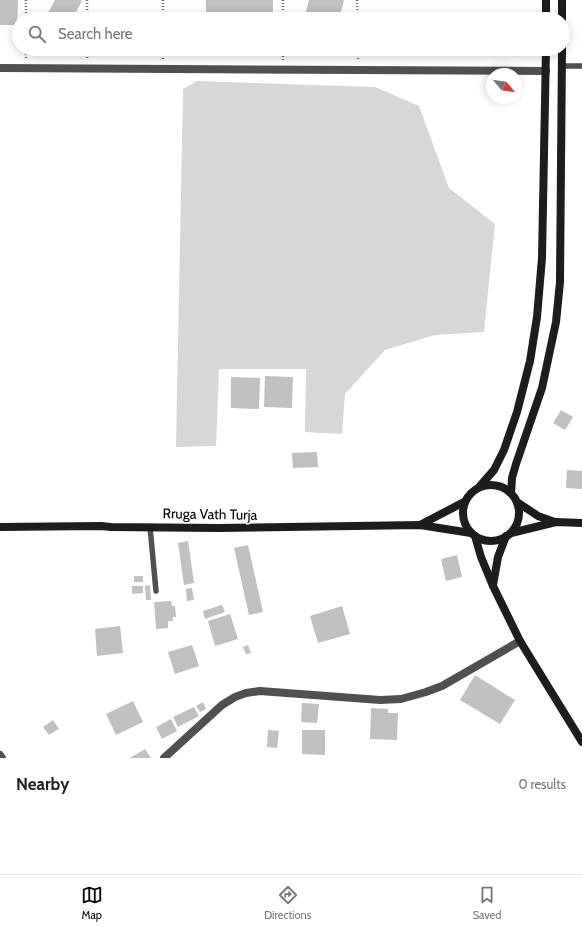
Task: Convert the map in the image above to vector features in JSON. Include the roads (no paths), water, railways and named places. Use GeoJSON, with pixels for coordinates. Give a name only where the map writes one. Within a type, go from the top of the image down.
{"type":"FeatureCollection","features":[{"type":"Feature","properties":{"kind":"street"},"geometry":{"type":"LineString","coordinates":[[546,0],[546,12]]}},
{"type":"Feature","properties":{"kind":"street"},"geometry":{"type":"LineString","coordinates":[[562,0],[562,12]]}},
{"type":"Feature","properties":{"kind":"street","name":"Rruga Vath Turja"},"geometry":{"type":"LineString","coordinates":[[420,525],[464,502],[470,493],[480,486],[494,470],[504,450],[517,412],[530,362],[537,317],[542,258],[546,56]]}},
{"type":"Feature","properties":{"kind":"street"},"geometry":{"type":"LineString","coordinates":[[511,493],[512,478],[516,464],[542,388],[556,322],[560,282],[562,56]]}},
{"type":"Feature","properties":{"kind":"street"},"geometry":{"type":"LineString","coordinates":[[0,68],[546,71]]}},
{"type":"Feature","properties":{"kind":"street"},"geometry":{"type":"LineString","coordinates":[[480,486],[491,484],[502,486],[511,493]]}},
{"type":"Feature","properties":{"kind":"street","name":"Rruga Vath Turja"},"geometry":{"type":"LineString","coordinates":[[511,493],[517,502],[538,516],[556,522],[582,523]]}},
{"type":"Feature","properties":{"kind":"street"},"geometry":{"type":"LineString","coordinates":[[464,502],[462,513],[464,524],[472,534],[493,586],[520,641],[582,742]]}},
{"type":"Feature","properties":{"kind":"street"},"geometry":{"type":"LineString","coordinates":[[493,586],[498,557],[508,535],[517,524],[519,513],[517,502]]}},
{"type":"Feature","properties":{"kind":"street","name":"Rruga Vath Turja"},"geometry":{"type":"LineString","coordinates":[[0,527],[102,526],[218,528],[420,525],[472,534],[480,539],[491,541],[556,522]]}},
{"type":"Feature","properties":{"kind":"street"},"geometry":{"type":"LineString","coordinates":[[164,758],[222,705],[235,697],[246,693],[260,692],[380,700],[401,699],[442,686],[520,641]]}},
{"type":"Feature","properties":{"kind":"lane"},"geometry":{"type":"LineString","coordinates":[[562,66],[582,66]]}},
{"type":"Feature","properties":{"kind":"lane"},"geometry":{"type":"LineString","coordinates":[[150,527],[156,591]]}}]}
